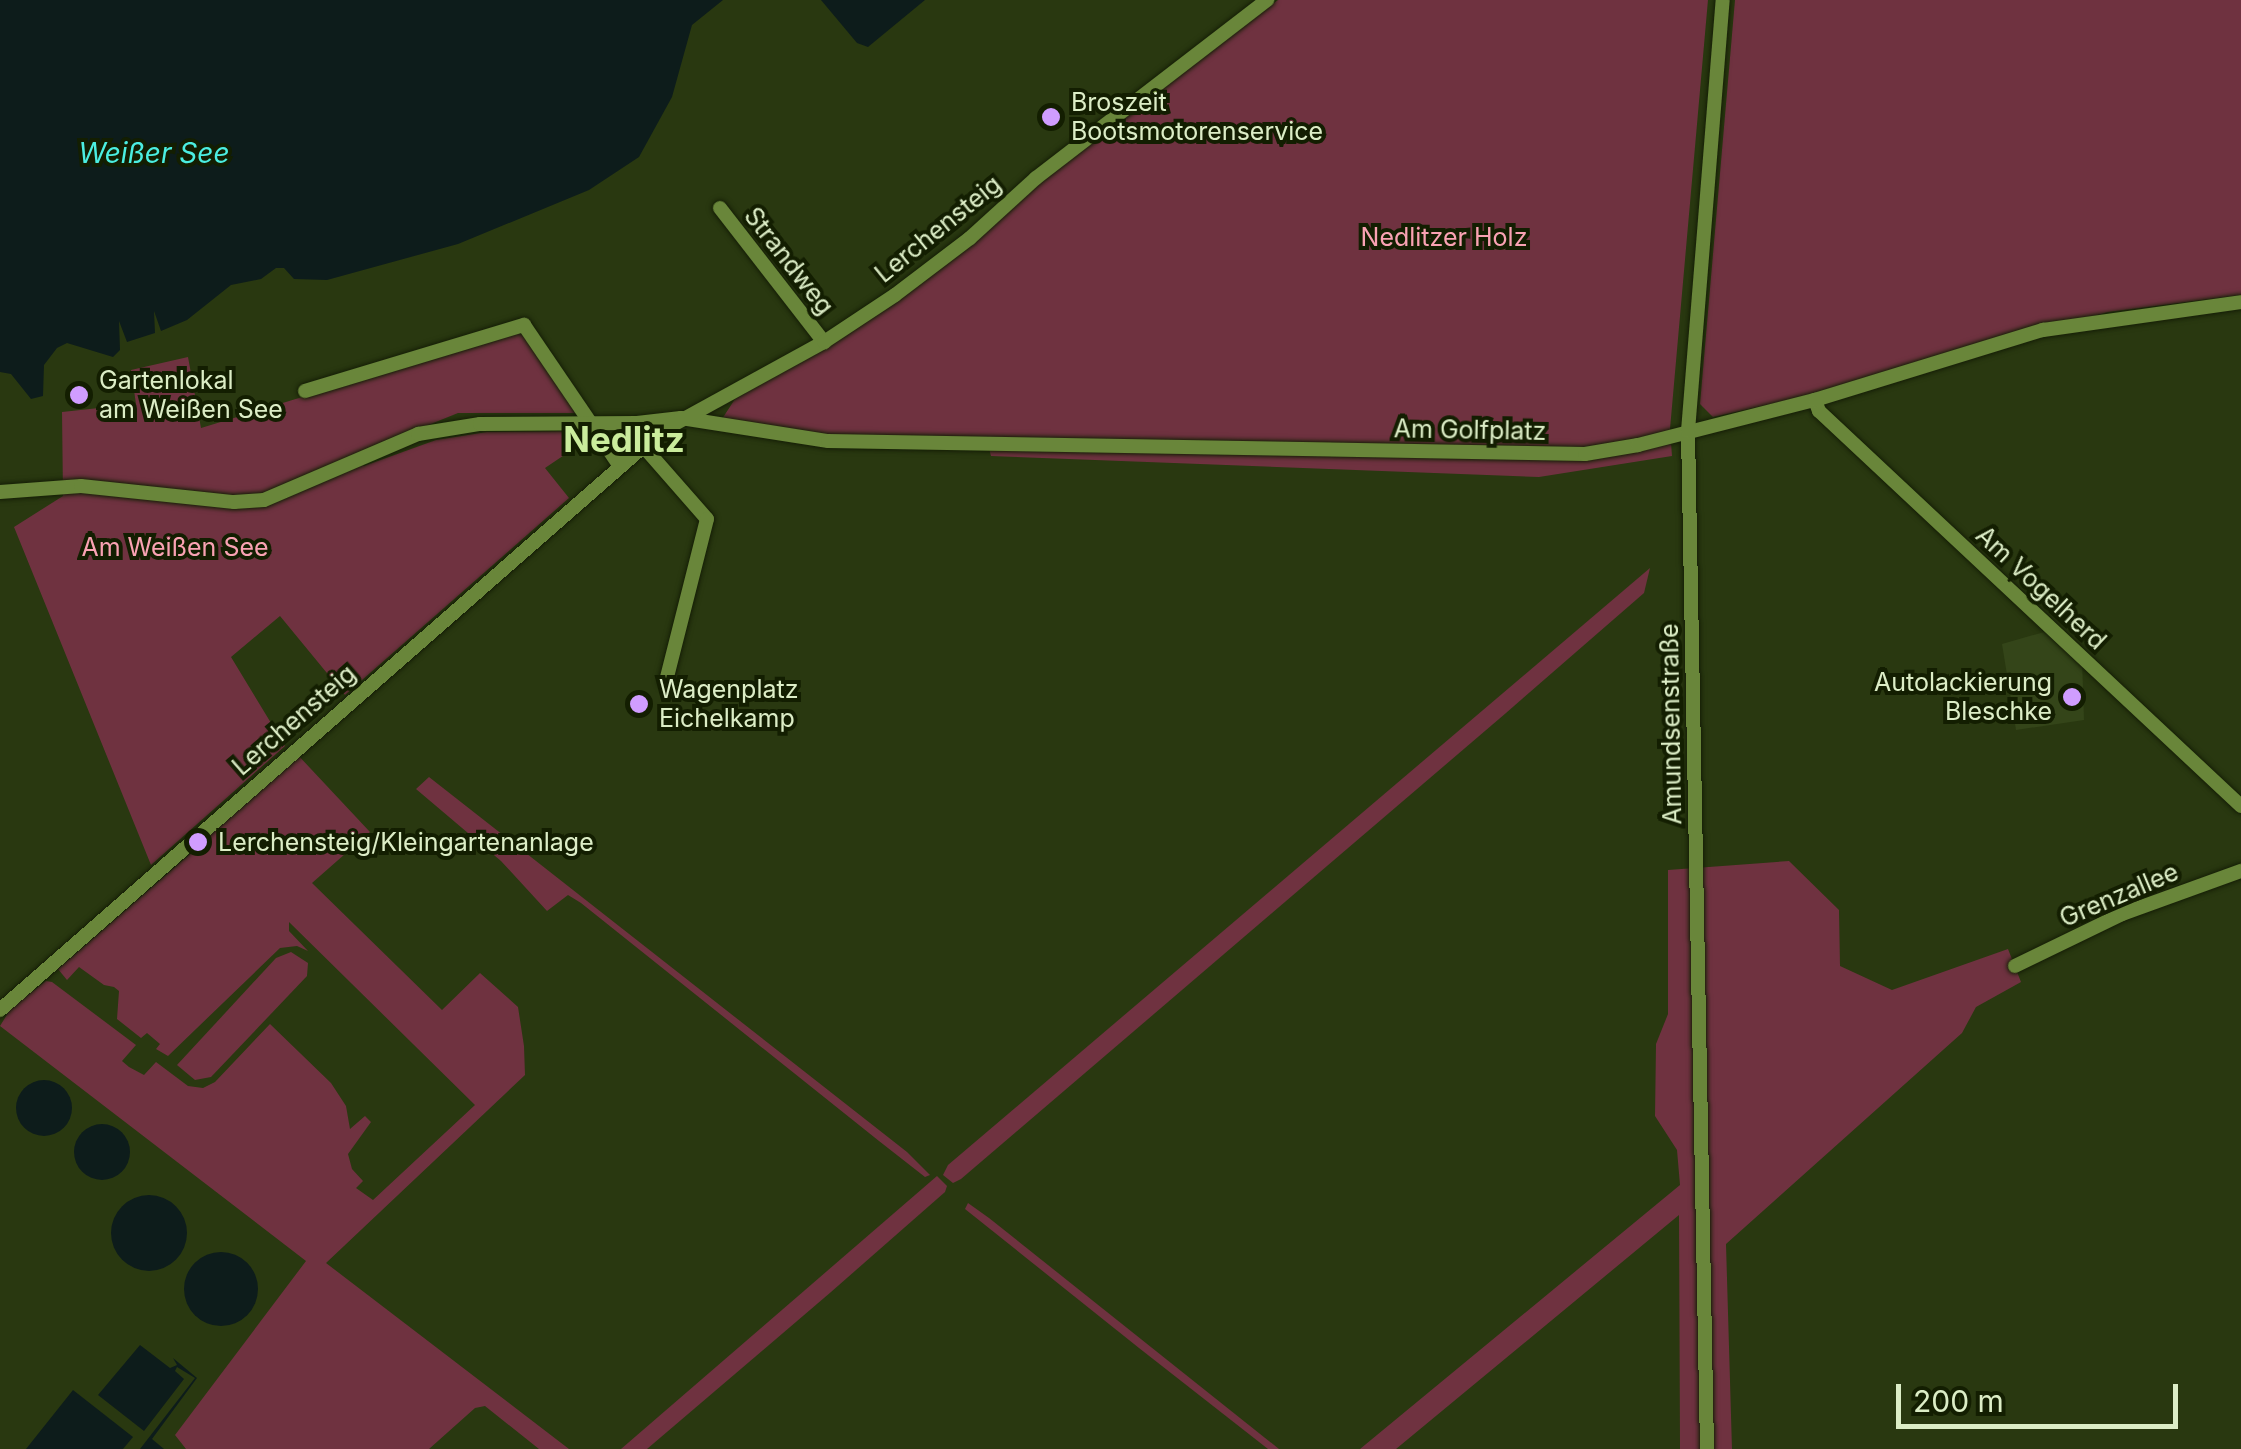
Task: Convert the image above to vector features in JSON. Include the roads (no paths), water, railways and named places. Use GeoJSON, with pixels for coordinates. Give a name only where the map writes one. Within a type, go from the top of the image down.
{"type":"FeatureCollection","features":[{"type":"Feature","properties":{"kind":"street","name":"Lerchensteig"},"geometry":{"type":"LineString","coordinates":[[0,1010],[643,446],[681,418],[824,342],[970,238],[1036,178],[1267,0]]}},
{"type":"Feature","properties":{"kind":"street","name":"Amundsenstraße"},"geometry":{"type":"LineString","coordinates":[[1707,1449],[1688,431],[1723,0]]}},
{"type":"Feature","properties":{"kind":"street","name":"Strandweg"},"geometry":{"type":"LineString","coordinates":[[720,208],[824,342]]}},
{"type":"Feature","properties":{"kind":"street","name":"Am Golfplatz"},"geometry":{"type":"LineString","coordinates":[[681,418],[828,441],[1585,454],[1814,400],[2043,330],[2241,302]]}},
{"type":"Feature","properties":{"kind":"street"},"geometry":{"type":"LineString","coordinates":[[305,391],[524,326],[620,466]]}},
{"type":"Feature","properties":{"kind":"street","name":"Am Vogelherd"},"geometry":{"type":"LineString","coordinates":[[1814,400],[1819,411],[2241,806]]}},
{"type":"Feature","properties":{"kind":"street"},"geometry":{"type":"LineString","coordinates":[[0,492],[81,486],[234,502],[264,500],[418,434],[480,424],[637,423],[681,418]]}},
{"type":"Feature","properties":{"kind":"street"},"geometry":{"type":"LineString","coordinates":[[643,446],[708,519],[666,681]]}},
{"type":"Feature","properties":{"kind":"street","name":"Grenzallee"},"geometry":{"type":"LineString","coordinates":[[2015,966],[2122,914],[2241,871]]}},
{"type":"Feature","properties":{"kind":"water","name":"Weißer See"},"geometry":{"type":"Polygon","coordinates":[[[0,0],[723,0],[692,25],[672,97],[639,157],[589,190],[458,244],[327,280],[294,279],[284,268],[276,268],[261,279],[231,285],[187,320],[161,331],[154,311],[155,333],[127,342],[119,321],[120,350],[113,357],[67,343],[57,348],[44,365],[43,396],[31,399],[11,374],[0,372],[0,0]]]}},
{"type":"Feature","properties":{"kind":"water"},"geometry":{"type":"Polygon","coordinates":[[[821,0],[925,0],[868,47],[857,43],[821,0]]]}},
{"type":"Feature","properties":{"kind":"water"},"geometry":{"type":"Polygon","coordinates":[[[44,1080],[64,1088],[72,1108],[64,1128],[44,1136],[24,1128],[16,1108],[24,1088],[44,1080]]]}},
{"type":"Feature","properties":{"kind":"water"},"geometry":{"type":"Polygon","coordinates":[[[102,1124],[122,1132],[130,1152],[122,1172],[102,1180],[82,1172],[74,1152],[82,1132],[102,1124]]]}},
{"type":"Feature","properties":{"kind":"water"},"geometry":{"type":"Polygon","coordinates":[[[149,1195],[176,1206],[187,1233],[176,1260],[149,1271],[122,1260],[111,1233],[122,1206],[149,1195]]]}},
{"type":"Feature","properties":{"kind":"water"},"geometry":{"type":"Polygon","coordinates":[[[221,1252],[247,1263],[258,1289],[247,1315],[221,1326],[195,1315],[184,1289],[195,1263],[221,1252]]]}},
{"type":"Feature","properties":{"kind":"water"},"geometry":{"type":"Polygon","coordinates":[[[140,1345],[170,1368],[177,1365],[173,1358],[197,1378],[152,1439],[164,1449],[140,1449],[195,1378],[177,1367],[175,1371],[184,1379],[144,1431],[98,1395],[140,1345]]]}},
{"type":"Feature","properties":{"kind":"water"},"geometry":{"type":"Polygon","coordinates":[[[73,1390],[133,1437],[123,1449],[26,1449],[73,1390]]]}},
{"type":"Feature","properties":{"kind":"place","name":"Broszeit Bootsmotorenservice"},"geometry":{"type":"Point","coordinates":[1051,117]}},
{"type":"Feature","properties":{"kind":"place","name":"Gartenlokal am Weißen See"},"geometry":{"type":"Point","coordinates":[79,395]}},
{"type":"Feature","properties":{"kind":"place","name":"Autolackierung Bleschke"},"geometry":{"type":"Point","coordinates":[2072,697]}},
{"type":"Feature","properties":{"kind":"place","name":"Wagenplatz Eichelkamp"},"geometry":{"type":"Point","coordinates":[639,704]}},
{"type":"Feature","properties":{"kind":"place","name":"Lerchensteig/Kleingartenanlage"},"geometry":{"type":"Point","coordinates":[198,842]}},
{"type":"Feature","properties":{"kind":"district","name":"Nedlitz"},"geometry":{"type":"Point","coordinates":[624,439]}},
{"type":"Feature","properties":{"kind":"park label","name":"Nedlitzer Holz"},"geometry":{"type":"Point","coordinates":[1444,237]}},
{"type":"Feature","properties":{"kind":"park label","name":"Am Weißen See"},"geometry":{"type":"Point","coordinates":[175,547]}}]}
